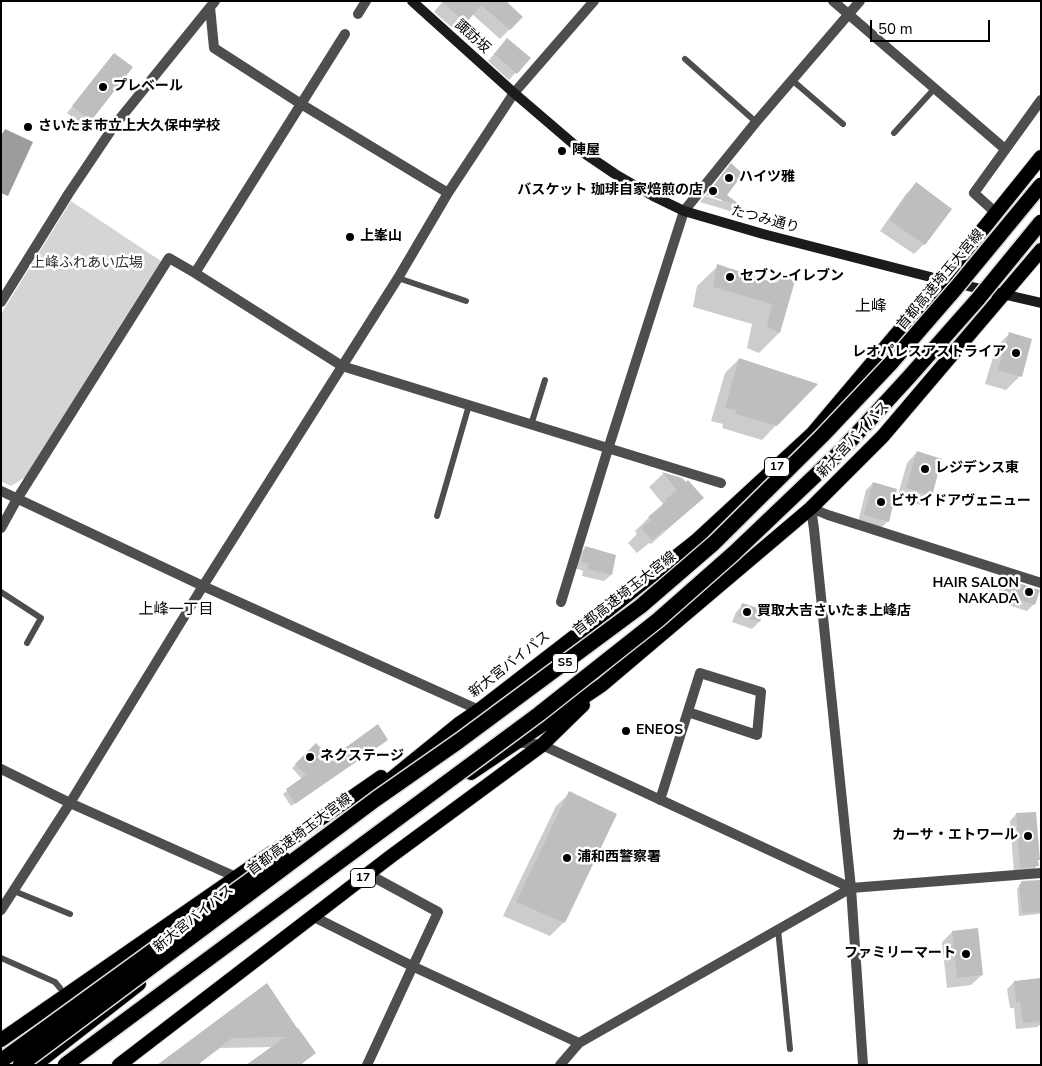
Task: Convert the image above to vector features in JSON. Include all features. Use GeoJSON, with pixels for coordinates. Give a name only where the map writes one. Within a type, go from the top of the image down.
{"type":"FeatureCollection","features":[{"type":"Feature","properties":{"kind":"highway","name":"新大宮バイパス"},"geometry":{"type":"LineString","coordinates":[[35,1065],[116,1004],[460,723],[591,624],[697,540],[748,494],[812,434],[942,280],[1041,157]]}},
{"type":"Feature","properties":{"kind":"highway","name":"首都高速埼玉大宮線"},"geometry":{"type":"LineString","coordinates":[[20,1065],[376,799],[459,742],[641,606],[714,544],[892,363],[1041,185]]}},
{"type":"Feature","properties":{"kind":"highway","name":"S5"},"geometry":{"type":"LineString","coordinates":[[65,1065],[539,714],[658,620],[734,553],[841,451],[978,299],[1041,222]]}},
{"type":"Feature","properties":{"kind":"highway","name":"新大宮バイパス"},"geometry":{"type":"LineString","coordinates":[[58,1065],[515,742],[602,685],[811,508],[883,436],[1041,250]]}},
{"type":"Feature","properties":{"kind":"highway","name":"17"},"geometry":{"type":"LineString","coordinates":[[119,1065],[312,916],[542,745],[602,685]]}},
{"type":"Feature","properties":{"kind":"highway","name":"17"},"geometry":{"type":"LineString","coordinates":[[1,1040],[460,723]]}},
{"type":"Feature","properties":{"kind":"highway"},"geometry":{"type":"LineString","coordinates":[[2,1060],[274,862],[376,799]]}},
{"type":"Feature","properties":{"kind":"main road","name":"諏訪坂"},"geometry":{"type":"LineString","coordinates":[[412,1],[514,94]]}},
{"type":"Feature","properties":{"kind":"main road","name":"たつみ通り"},"geometry":{"type":"LineString","coordinates":[[514,94],[584,153],[615,174],[684,211],[763,234],[942,280],[1041,303]]}},
{"type":"Feature","properties":{"kind":"street"},"geometry":{"type":"LineString","coordinates":[[358,14],[366,1]]}},
{"type":"Feature","properties":{"kind":"street"},"geometry":{"type":"LineString","coordinates":[[1,910],[70,803],[203,586],[398,278],[448,193],[514,94],[594,1]]}},
{"type":"Feature","properties":{"kind":"street"},"geometry":{"type":"LineString","coordinates":[[833,1],[1005,149]]}},
{"type":"Feature","properties":{"kind":"street"},"geometry":{"type":"LineString","coordinates":[[561,602],[684,211],[756,122],[860,1]]}},
{"type":"Feature","properties":{"kind":"street"},"geometry":{"type":"LineString","coordinates":[[212,4],[214,48],[300,104],[448,193]]}},
{"type":"Feature","properties":{"kind":"street"},"geometry":{"type":"LineString","coordinates":[[1,302],[69,193],[114,126],[212,4]]}},
{"type":"Feature","properties":{"kind":"street"},"geometry":{"type":"LineString","coordinates":[[195,273],[345,34]]}},
{"type":"Feature","properties":{"kind":"street"},"geometry":{"type":"LineString","coordinates":[[996,213],[974,193],[1041,100]]}},
{"type":"Feature","properties":{"kind":"street"},"geometry":{"type":"LineString","coordinates":[[1,528],[17,499],[169,258],[342,366],[721,483]]}},
{"type":"Feature","properties":{"kind":"street"},"geometry":{"type":"LineString","coordinates":[[1,491],[203,586],[479,710]]}},
{"type":"Feature","properties":{"kind":"street"},"geometry":{"type":"LineString","coordinates":[[863,1065],[851,888],[811,508],[1041,583]]}},
{"type":"Feature","properties":{"kind":"street"},"geometry":{"type":"LineString","coordinates":[[660,800],[700,673],[761,692],[757,735],[688,712]]}},
{"type":"Feature","properties":{"kind":"street"},"geometry":{"type":"LineString","coordinates":[[515,742],[542,745],[851,888]]}},
{"type":"Feature","properties":{"kind":"street"},"geometry":{"type":"LineString","coordinates":[[1,769],[70,803],[236,877]]}},
{"type":"Feature","properties":{"kind":"street"},"geometry":{"type":"LineString","coordinates":[[560,1065],[579,1043],[851,888],[1041,873]]}},
{"type":"Feature","properties":{"kind":"street"},"geometry":{"type":"LineString","coordinates":[[367,1065],[438,912],[368,874]]}},
{"type":"Feature","properties":{"kind":"street"},"geometry":{"type":"LineString","coordinates":[[312,916],[412,966],[579,1043]]}},
{"type":"Feature","properties":{"kind":"lane"},"geometry":{"type":"LineString","coordinates":[[685,59],[756,122]]}},
{"type":"Feature","properties":{"kind":"lane"},"geometry":{"type":"LineString","coordinates":[[792,80],[843,124]]}},
{"type":"Feature","properties":{"kind":"lane"},"geometry":{"type":"LineString","coordinates":[[894,133],[935,88]]}},
{"type":"Feature","properties":{"kind":"lane"},"geometry":{"type":"LineString","coordinates":[[398,278],[466,301]]}},
{"type":"Feature","properties":{"kind":"lane"},"geometry":{"type":"LineString","coordinates":[[531,425],[545,380]]}},
{"type":"Feature","properties":{"kind":"lane"},"geometry":{"type":"LineString","coordinates":[[437,516],[469,405]]}},
{"type":"Feature","properties":{"kind":"lane"},"geometry":{"type":"LineString","coordinates":[[1,592],[41,618],[27,643]]}},
{"type":"Feature","properties":{"kind":"lane"},"geometry":{"type":"LineString","coordinates":[[14,890],[70,914]]}},
{"type":"Feature","properties":{"kind":"lane"},"geometry":{"type":"LineString","coordinates":[[778,929],[790,1050]]}},
{"type":"Feature","properties":{"kind":"lane"},"geometry":{"type":"LineString","coordinates":[[1,958],[56,982],[60,988]]}},
{"type":"Feature","properties":{"kind":"green space","name":"上峰ふれあい広場"},"geometry":{"type":"Polygon","coordinates":[[[71,201],[161,261],[100,357],[29,475],[11,486],[1,481],[1,314],[71,201]]]}},
{"type":"Feature","properties":{"kind":"shaded area"},"geometry":{"type":"Polygon","coordinates":[[[5,129],[33,142],[8,196],[1,193],[1,136],[5,129]]]}},
{"type":"Feature","properties":{"kind":"building"},"geometry":{"type":"Polygon","coordinates":[[[441,1],[506,1],[523,17],[510,30],[481,5],[466,23],[441,1]]]}},
{"type":"Feature","properties":{"kind":"building"},"geometry":{"type":"Polygon","coordinates":[[[507,38],[531,58],[517,74],[494,54],[507,38]]]}},
{"type":"Feature","properties":{"kind":"building","name":"プレベール"},"geometry":{"type":"Polygon","coordinates":[[[114,53],[133,67],[91,121],[72,106],[114,53]]]}},
{"type":"Feature","properties":{"kind":"building","name":"ハイツ雅"},"geometry":{"type":"Polygon","coordinates":[[[731,163],[743,174],[727,195],[738,205],[706,195],[731,163]]]}},
{"type":"Feature","properties":{"kind":"building"},"geometry":{"type":"Polygon","coordinates":[[[916,182],[952,209],[925,245],[889,220],[916,182]]]}},
{"type":"Feature","properties":{"kind":"building"},"geometry":{"type":"Polygon","coordinates":[[[717,264],[778,284],[780,275],[795,281],[780,333],[767,327],[772,304],[713,287],[717,264]]]}},
{"type":"Feature","properties":{"kind":"building","name":"レオパレスアストライア"},"geometry":{"type":"Polygon","coordinates":[[[1009,332],[1032,339],[1022,377],[998,370],[1009,332]]]}},
{"type":"Feature","properties":{"kind":"building"},"geometry":{"type":"Polygon","coordinates":[[[739,358],[818,384],[777,426],[735,414],[736,410],[725,408],[739,358]]]}},
{"type":"Feature","properties":{"kind":"building","name":"レジデンス東"},"geometry":{"type":"Polygon","coordinates":[[[917,451],[942,459],[932,496],[906,488],[917,451]]]}},
{"type":"Feature","properties":{"kind":"building"},"geometry":{"type":"Polygon","coordinates":[[[662,472],[682,478],[686,482],[688,480],[704,498],[652,540],[641,528],[651,520],[648,517],[677,490],[662,472]]]}},
{"type":"Feature","properties":{"kind":"building","name":"ビサイドアヴェニュー"},"geometry":{"type":"Polygon","coordinates":[[[873,482],[897,489],[889,522],[864,515],[873,482]]]}},
{"type":"Feature","properties":{"kind":"building"},"geometry":{"type":"Polygon","coordinates":[[[585,546],[616,555],[612,575],[588,569],[589,564],[581,562],[585,546]]]}},
{"type":"Feature","properties":{"kind":"building"},"geometry":{"type":"Polygon","coordinates":[[[1006,579],[1040,590],[1035,605],[1008,596],[1009,592],[1003,590],[1006,579]]]}},
{"type":"Feature","properties":{"kind":"building"},"geometry":{"type":"Polygon","coordinates":[[[742,603],[764,610],[760,622],[738,616],[742,603]]]}},
{"type":"Feature","properties":{"kind":"building"},"geometry":{"type":"Polygon","coordinates":[[[378,724],[388,740],[295,804],[286,789],[306,775],[295,764],[316,743],[331,758],[378,724]]]}},
{"type":"Feature","properties":{"kind":"building","name":"浦和西警察署"},"geometry":{"type":"Polygon","coordinates":[[[569,791],[617,814],[565,923],[516,902],[569,791]]]}},
{"type":"Feature","properties":{"kind":"building","name":"カーサ・エトワール"},"geometry":{"type":"Polygon","coordinates":[[[1036,812],[1039,866],[1020,868],[1016,813],[1036,812]]]}},
{"type":"Feature","properties":{"kind":"building"},"geometry":{"type":"Polygon","coordinates":[[[1040,880],[1041,912],[1022,913],[1019,884],[1021,884],[1021,881],[1040,880]]]}},
{"type":"Feature","properties":{"kind":"building"},"geometry":{"type":"Polygon","coordinates":[[[978,928],[983,975],[957,978],[952,931],[978,928]]]}},
{"type":"Feature","properties":{"kind":"building"},"geometry":{"type":"Polygon","coordinates":[[[1041,978],[1041,1021],[1023,1023],[1020,1002],[1016,1002],[1014,981],[1041,978]]]}},
{"type":"Feature","properties":{"kind":"building"},"geometry":{"type":"Polygon","coordinates":[[[267,983],[316,1053],[300,1065],[246,1065],[285,1037],[232,1038],[197,1065],[157,1065],[267,983]]]}},
{"type":"Feature","properties":{"kind":"place","name":"プレベール"},"geometry":{"type":"Point","coordinates":[103,87]}},
{"type":"Feature","properties":{"kind":"place","name":"さいたま市立上大久保中学校"},"geometry":{"type":"Point","coordinates":[28,127]}},
{"type":"Feature","properties":{"kind":"place","name":"陣屋"},"geometry":{"type":"Point","coordinates":[562,151]}},
{"type":"Feature","properties":{"kind":"place","name":"ハイツ雅"},"geometry":{"type":"Point","coordinates":[729,178]}},
{"type":"Feature","properties":{"kind":"place","name":"バスケット 珈琲自家焙煎の店"},"geometry":{"type":"Point","coordinates":[713,191]}},
{"type":"Feature","properties":{"kind":"place","name":"上峯山"},"geometry":{"type":"Point","coordinates":[350,237]}},
{"type":"Feature","properties":{"kind":"place","name":"セブン-イレブン"},"geometry":{"type":"Point","coordinates":[730,277]}},
{"type":"Feature","properties":{"kind":"place","name":"レオパレスアストライア"},"geometry":{"type":"Point","coordinates":[1016,353]}},
{"type":"Feature","properties":{"kind":"place","name":"レジデンス東"},"geometry":{"type":"Point","coordinates":[925,469]}},
{"type":"Feature","properties":{"kind":"place","name":"ビサイドアヴェニュー"},"geometry":{"type":"Point","coordinates":[881,502]}},
{"type":"Feature","properties":{"kind":"place","name":"HAIR SALON NAKADA"},"geometry":{"type":"Point","coordinates":[1029,592]}},
{"type":"Feature","properties":{"kind":"place","name":"買取大吉さいたま上峰店"},"geometry":{"type":"Point","coordinates":[747,612]}},
{"type":"Feature","properties":{"kind":"place","name":"ENEOS"},"geometry":{"type":"Point","coordinates":[626,731]}},
{"type":"Feature","properties":{"kind":"place","name":"ネクステージ"},"geometry":{"type":"Point","coordinates":[310,757]}},
{"type":"Feature","properties":{"kind":"place","name":"カーサ・エトワール"},"geometry":{"type":"Point","coordinates":[1028,836]}},
{"type":"Feature","properties":{"kind":"place","name":"浦和西警察署"},"geometry":{"type":"Point","coordinates":[567,858]}},
{"type":"Feature","properties":{"kind":"place","name":"ファミリーマート"},"geometry":{"type":"Point","coordinates":[966,954]}},
{"type":"Feature","properties":{"kind":"district","name":"上峰"},"geometry":{"type":"Point","coordinates":[871,307]}},
{"type":"Feature","properties":{"kind":"district","name":"上峰一丁目"},"geometry":{"type":"Point","coordinates":[176,610]}}]}
